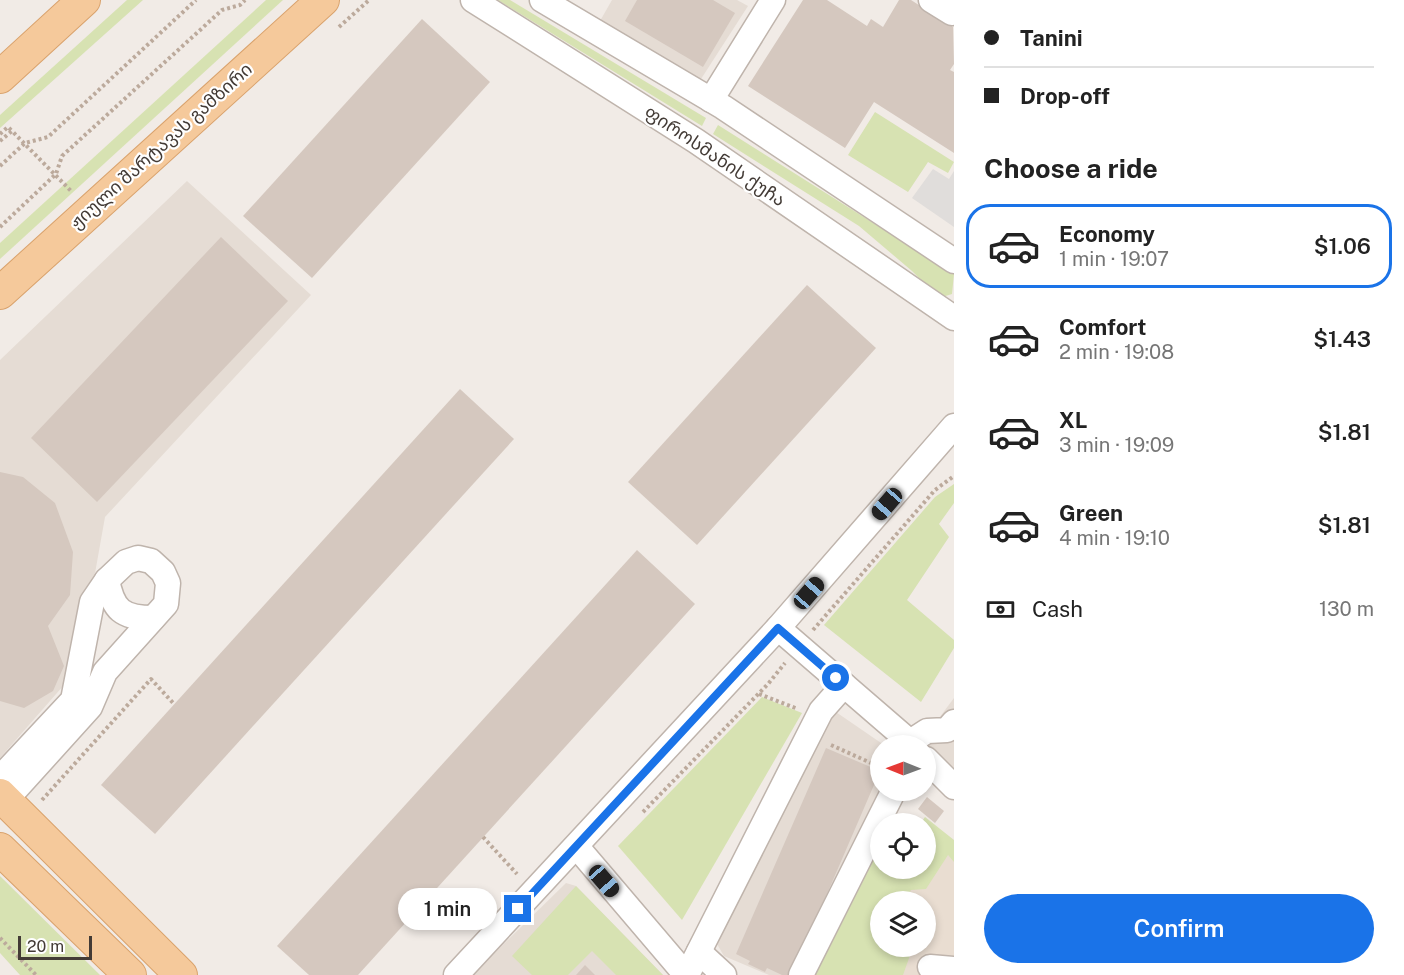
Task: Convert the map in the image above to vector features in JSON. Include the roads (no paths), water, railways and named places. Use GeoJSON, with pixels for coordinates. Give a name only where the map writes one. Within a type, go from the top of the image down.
{"type":"FeatureCollection","features":[{"type":"Feature","properties":{"kind":"main road"},"geometry":{"type":"LineString","coordinates":[[0,77],[84,0]]}},
{"type":"Feature","properties":{"kind":"main road","name":"ჟიული შარტავას გამზირი"},"geometry":{"type":"LineString","coordinates":[[0,293],[323,0]]}},
{"type":"Feature","properties":{"kind":"main road"},"geometry":{"type":"LineString","coordinates":[[2,791],[181,975]]}},
{"type":"Feature","properties":{"kind":"main road"},"geometry":{"type":"LineString","coordinates":[[0,849],[130,975]]}},
{"type":"Feature","properties":{"kind":"street","name":"ფიროსმანის ქუჩა"},"geometry":{"type":"LineString","coordinates":[[473,0],[696,141],[954,318]]}},
{"type":"Feature","properties":{"kind":"street"},"geometry":{"type":"LineString","coordinates":[[542,0],[711,100],[954,261]]}},
{"type":"Feature","properties":{"kind":"street"},"geometry":{"type":"LineString","coordinates":[[711,100],[773,0]]}},
{"type":"Feature","properties":{"kind":"street"},"geometry":{"type":"LineString","coordinates":[[931,0],[952,13]]}},
{"type":"Feature","properties":{"kind":"street"},"geometry":{"type":"LineString","coordinates":[[456,975],[577,848],[778,628],[954,426]]}},
{"type":"Feature","properties":{"kind":"street"},"geometry":{"type":"LineString","coordinates":[[138,558],[151,561],[162,572],[168,583],[170,593],[166,604],[105,672],[90,707],[2,791],[73,700],[93,602],[107,580],[126,562],[138,558]]}},
{"type":"Feature","properties":{"kind":"street"},"geometry":{"type":"LineString","coordinates":[[107,580],[111,602],[121,612],[137,618],[153,618]]}},
{"type":"Feature","properties":{"kind":"street"},"geometry":{"type":"LineString","coordinates":[[778,628],[900,735]]}},
{"type":"Feature","properties":{"kind":"street"},"geometry":{"type":"LineString","coordinates":[[577,848],[686,975],[813,726],[844,685]]}},
{"type":"Feature","properties":{"kind":"street"},"geometry":{"type":"LineString","coordinates":[[924,735],[927,731],[952,729]]}},
{"type":"Feature","properties":{"kind":"street"},"geometry":{"type":"LineString","coordinates":[[936,769],[954,787]]}},
{"type":"Feature","properties":{"kind":"street"},"geometry":{"type":"LineString","coordinates":[[801,975],[888,801]]}},
{"type":"Feature","properties":{"kind":"street"},"geometry":{"type":"LineString","coordinates":[[699,952],[724,975]]}}]}
